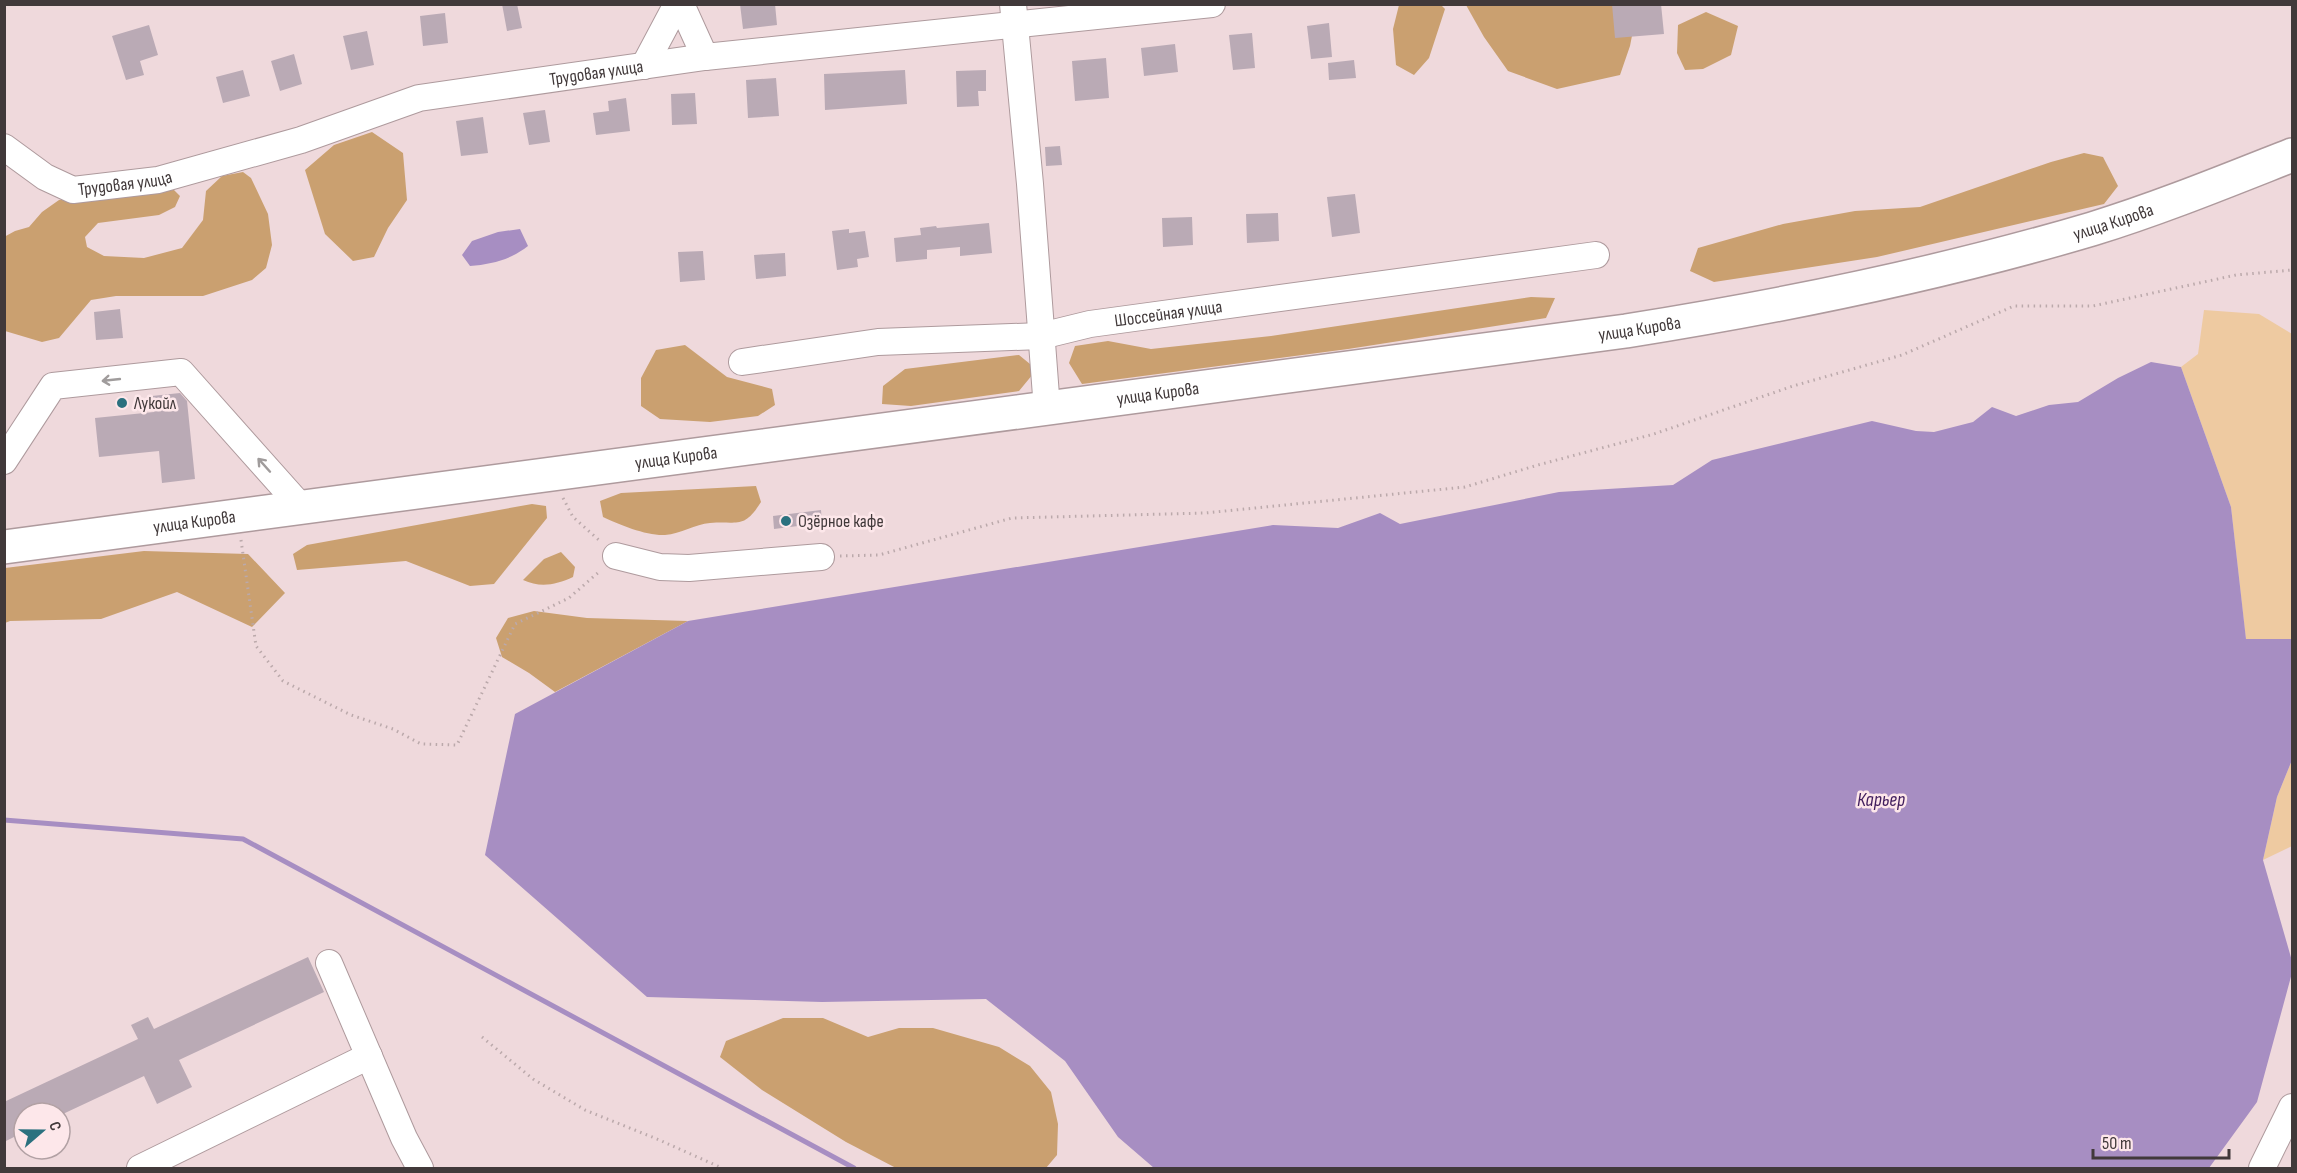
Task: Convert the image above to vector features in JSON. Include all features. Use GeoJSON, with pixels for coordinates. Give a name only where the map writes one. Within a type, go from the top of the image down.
{"type":"FeatureCollection","features":[{"type":"Feature","properties":{"kind":"main road","name":"улица Кирова"},"geometry":{"type":"LineString","coordinates":[[10,542],[238,517],[1626,331],[1760,309],[1847,292],[2093,228],[2201,191],[2292,155]]}},
{"type":"Feature","properties":{"kind":"street"},"geometry":{"type":"LineString","coordinates":[[679,4],[705,57]]}},
{"type":"Feature","properties":{"kind":"street"},"geometry":{"type":"LineString","coordinates":[[644,66],[679,4]]}},
{"type":"Feature","properties":{"kind":"street","name":"Трудовая улица"},"geometry":{"type":"LineString","coordinates":[[4,147],[45,177],[73,189],[158,180],[301,140],[419,98],[1014,15],[1212,4]]}},
{"type":"Feature","properties":{"kind":"street"},"geometry":{"type":"LineString","coordinates":[[1014,15],[1030,184],[1047,409]]}},
{"type":"Feature","properties":{"kind":"street","name":"Шоссейная улица"},"geometry":{"type":"LineString","coordinates":[[742,362],[878,342],[1041,336],[1090,324],[1596,255]]}},
{"type":"Feature","properties":{"kind":"street"},"geometry":{"type":"LineString","coordinates":[[4,460],[53,386],[181,372],[303,508]]}},
{"type":"Feature","properties":{"kind":"street"},"geometry":{"type":"LineString","coordinates":[[616,556],[660,567],[689,568],[820,557]]}},
{"type":"Feature","properties":{"kind":"street"},"geometry":{"type":"LineString","coordinates":[[329,963],[404,1138],[420,1168]]}},
{"type":"Feature","properties":{"kind":"street"},"geometry":{"type":"LineString","coordinates":[[140,1168],[369,1056]]}},
{"type":"Feature","properties":{"kind":"street"},"geometry":{"type":"LineString","coordinates":[[2262,1168],[2292,1107]]}},
{"type":"Feature","properties":{"kind":"path"},"geometry":{"type":"LineString","coordinates":[[820,557],[879,555],[1012,518],[1205,513],[1465,487],[1654,434],[1793,386],[1902,355],[2014,306],[2093,306],[2236,274],[2292,270]]}},
{"type":"Feature","properties":{"kind":"path"},"geometry":{"type":"LineString","coordinates":[[238,517],[256,646],[283,681],[351,715],[393,729],[421,744],[458,745],[515,624],[569,598],[616,556],[573,517],[550,475]]}},
{"type":"Feature","properties":{"kind":"path"},"geometry":{"type":"LineString","coordinates":[[482,1037],[532,1079],[585,1110],[722,1168]]}},
{"type":"Feature","properties":{"kind":"shaded area"},"geometry":{"type":"Polygon","coordinates":[[[1399,5],[1441,5],[1445,9],[1429,58],[1414,75],[1396,65],[1393,29],[1399,5]]]}},
{"type":"Feature","properties":{"kind":"shaded area"},"geometry":{"type":"Polygon","coordinates":[[[1466,5],[1638,5],[1630,46],[1620,75],[1557,89],[1508,71],[1484,37],[1466,5]]]}},
{"type":"Feature","properties":{"kind":"shaded area"},"geometry":{"type":"Polygon","coordinates":[[[1706,12],[1738,26],[1731,55],[1703,69],[1685,70],[1677,53],[1678,25],[1706,12]]]}},
{"type":"Feature","properties":{"kind":"shaded area"},"geometry":{"type":"Polygon","coordinates":[[[372,132],[403,153],[407,200],[388,228],[374,257],[353,261],[325,234],[305,170],[334,145],[372,132]]]}},
{"type":"Feature","properties":{"kind":"shaded area"},"geometry":{"type":"Polygon","coordinates":[[[2084,153],[2103,157],[2118,186],[2104,204],[1877,257],[1714,282],[1690,271],[1698,248],[1783,224],[1855,211],[1920,207],[2084,153]]]}},
{"type":"Feature","properties":{"kind":"shaded area"},"geometry":{"type":"Polygon","coordinates":[[[243,172],[251,178],[268,214],[272,245],[266,268],[252,280],[203,296],[116,296],[91,300],[59,338],[42,342],[5,331],[4,237],[29,227],[42,212],[59,200],[139,191],[174,190],[180,196],[175,207],[159,215],[98,223],[85,237],[87,247],[104,256],[144,258],[182,248],[203,220],[206,191],[222,176],[243,172]]]}},
{"type":"Feature","properties":{"kind":"shaded area"},"geometry":{"type":"Polygon","coordinates":[[[1531,297],[1555,298],[1546,318],[1348,349],[1082,384],[1069,363],[1075,346],[1108,341],[1151,349],[1271,336],[1531,297]]]}},
{"type":"Feature","properties":{"kind":"shaded area"},"geometry":{"type":"Polygon","coordinates":[[[2204,310],[2259,314],[2292,334],[2292,639],[2246,640],[2231,507],[2181,367],[2198,354],[2204,310]]]}},
{"type":"Feature","properties":{"kind":"shaded area"},"geometry":{"type":"Polygon","coordinates":[[[685,345],[727,377],[772,389],[775,405],[758,416],[710,422],[660,419],[641,406],[641,378],[656,350],[685,345]]]}},
{"type":"Feature","properties":{"kind":"shaded area"},"geometry":{"type":"Polygon","coordinates":[[[1019,355],[1030,364],[1033,374],[1019,391],[911,406],[882,404],[883,386],[905,369],[1019,355]]]}},
{"type":"Feature","properties":{"kind":"shaded area"},"geometry":{"type":"Polygon","coordinates":[[[756,486],[761,502],[745,520],[734,523],[704,524],[665,535],[642,532],[603,517],[600,501],[621,493],[756,486]]]}},
{"type":"Feature","properties":{"kind":"shaded area"},"geometry":{"type":"Polygon","coordinates":[[[532,504],[546,506],[547,518],[494,584],[470,586],[406,561],[297,570],[293,554],[307,545],[532,504]]]}},
{"type":"Feature","properties":{"kind":"shaded area"},"geometry":{"type":"Polygon","coordinates":[[[144,551],[248,554],[285,593],[252,627],[177,592],[101,619],[5,623],[5,568],[144,551]]]}},
{"type":"Feature","properties":{"kind":"shaded area"},"geometry":{"type":"Polygon","coordinates":[[[561,552],[575,567],[573,577],[548,584],[536,584],[523,580],[544,559],[561,552]]]}},
{"type":"Feature","properties":{"kind":"shaded area"},"geometry":{"type":"Polygon","coordinates":[[[534,611],[587,618],[688,621],[555,692],[502,657],[496,638],[508,618],[534,611]]]}},
{"type":"Feature","properties":{"kind":"shaded area"},"geometry":{"type":"Polygon","coordinates":[[[2292,760],[2292,846],[2263,860],[2277,797],[2292,760]]]}},
{"type":"Feature","properties":{"kind":"shaded area"},"geometry":{"type":"Polygon","coordinates":[[[783,1018],[823,1018],[868,1037],[899,1028],[933,1028],[999,1047],[1030,1066],[1051,1092],[1058,1124],[1057,1155],[1046,1168],[896,1168],[846,1142],[762,1090],[720,1057],[726,1041],[783,1018]]]}},
{"type":"Feature","properties":{"kind":"water"},"geometry":{"type":"Polygon","coordinates":[[[520,229],[528,246],[508,258],[470,266],[462,255],[472,241],[498,232],[520,229]]]}},
{"type":"Feature","properties":{"kind":"water","name":"Карьер"},"geometry":{"type":"Polygon","coordinates":[[[2151,362],[2181,367],[2231,507],[2246,639],[2292,639],[2292,760],[2277,797],[2263,860],[2292,961],[2292,973],[2257,1102],[2209,1168],[1154,1168],[1118,1137],[1065,1061],[986,999],[822,1002],[647,997],[485,855],[515,714],[688,621],[1273,525],[1338,528],[1380,513],[1400,524],[1559,492],[1673,485],[1712,460],[1872,421],[1916,431],[1934,432],[1973,422],[1992,407],[2016,416],[2049,405],[2078,402],[2118,378],[2151,362]]]}},
{"type":"Feature","properties":{"kind":"building"},"geometry":{"type":"Polygon","coordinates":[[[502,4],[517,4],[522,28],[507,31],[502,4]]]}},
{"type":"Feature","properties":{"kind":"building"},"geometry":{"type":"Polygon","coordinates":[[[740,4],[775,4],[777,25],[743,29],[740,4]]]}},
{"type":"Feature","properties":{"kind":"building"},"geometry":{"type":"Polygon","coordinates":[[[1612,4],[1661,4],[1664,34],[1615,38],[1612,4]]]}},
{"type":"Feature","properties":{"kind":"building"},"geometry":{"type":"Polygon","coordinates":[[[445,13],[448,43],[423,46],[420,16],[445,13]]]}},
{"type":"Feature","properties":{"kind":"building"},"geometry":{"type":"Polygon","coordinates":[[[1329,23],[1332,57],[1311,59],[1307,26],[1329,23]]]}},
{"type":"Feature","properties":{"kind":"building"},"geometry":{"type":"Polygon","coordinates":[[[149,25],[158,55],[140,61],[144,75],[126,80],[112,36],[149,25]]]}},
{"type":"Feature","properties":{"kind":"building"},"geometry":{"type":"Polygon","coordinates":[[[367,31],[374,65],[351,70],[343,36],[367,31]]]}},
{"type":"Feature","properties":{"kind":"building"},"geometry":{"type":"Polygon","coordinates":[[[1252,33],[1255,68],[1233,70],[1229,35],[1252,33]]]}},
{"type":"Feature","properties":{"kind":"building"},"geometry":{"type":"Polygon","coordinates":[[[1175,44],[1178,72],[1144,76],[1141,48],[1175,44]]]}},
{"type":"Feature","properties":{"kind":"building"},"geometry":{"type":"Polygon","coordinates":[[[294,54],[302,84],[280,91],[271,61],[294,54]]]}},
{"type":"Feature","properties":{"kind":"building"},"geometry":{"type":"Polygon","coordinates":[[[1106,58],[1109,98],[1075,101],[1072,61],[1106,58]]]}},
{"type":"Feature","properties":{"kind":"building"},"geometry":{"type":"Polygon","coordinates":[[[1354,60],[1356,78],[1329,80],[1328,63],[1354,60]]]}},
{"type":"Feature","properties":{"kind":"building"},"geometry":{"type":"Polygon","coordinates":[[[243,70],[250,96],[223,103],[216,77],[243,70]]]}},
{"type":"Feature","properties":{"kind":"building"},"geometry":{"type":"Polygon","coordinates":[[[905,70],[907,104],[825,110],[824,74],[905,70]]]}},
{"type":"Feature","properties":{"kind":"building"},"geometry":{"type":"Polygon","coordinates":[[[986,70],[986,91],[978,91],[979,106],[957,107],[956,71],[986,70]]]}},
{"type":"Feature","properties":{"kind":"building"},"geometry":{"type":"Polygon","coordinates":[[[776,78],[779,116],[748,118],[746,80],[776,78]]]}},
{"type":"Feature","properties":{"kind":"building"},"geometry":{"type":"Polygon","coordinates":[[[695,93],[697,124],[672,125],[671,94],[695,93]]]}},
{"type":"Feature","properties":{"kind":"building"},"geometry":{"type":"Polygon","coordinates":[[[626,98],[630,131],[596,135],[593,113],[609,111],[608,101],[626,98]]]}},
{"type":"Feature","properties":{"kind":"building"},"geometry":{"type":"Polygon","coordinates":[[[545,110],[550,142],[529,145],[523,113],[545,110]]]}},
{"type":"Feature","properties":{"kind":"building"},"geometry":{"type":"Polygon","coordinates":[[[483,117],[488,153],[461,156],[456,121],[483,117]]]}},
{"type":"Feature","properties":{"kind":"building"},"geometry":{"type":"Polygon","coordinates":[[[1060,146],[1062,165],[1046,166],[1045,147],[1060,146]]]}},
{"type":"Feature","properties":{"kind":"building"},"geometry":{"type":"Polygon","coordinates":[[[1355,194],[1360,233],[1332,237],[1327,197],[1355,194]]]}},
{"type":"Feature","properties":{"kind":"building"},"geometry":{"type":"Polygon","coordinates":[[[1278,213],[1279,241],[1247,243],[1246,214],[1278,213]]]}},
{"type":"Feature","properties":{"kind":"building"},"geometry":{"type":"Polygon","coordinates":[[[1192,217],[1193,245],[1163,247],[1162,218],[1192,217]]]}},
{"type":"Feature","properties":{"kind":"building"},"geometry":{"type":"Polygon","coordinates":[[[989,223],[992,253],[960,256],[960,247],[927,250],[927,259],[896,262],[894,238],[921,235],[920,228],[989,223]]]}},
{"type":"Feature","properties":{"kind":"building"},"geometry":{"type":"Polygon","coordinates":[[[849,229],[849,233],[865,231],[869,257],[857,259],[858,267],[837,270],[832,231],[849,229]]]}},
{"type":"Feature","properties":{"kind":"building"},"geometry":{"type":"Polygon","coordinates":[[[703,251],[705,280],[680,282],[678,252],[703,251]]]}},
{"type":"Feature","properties":{"kind":"building"},"geometry":{"type":"Polygon","coordinates":[[[785,253],[786,276],[756,279],[754,255],[785,253]]]}},
{"type":"Feature","properties":{"kind":"building"},"geometry":{"type":"Polygon","coordinates":[[[120,309],[123,338],[96,340],[94,312],[120,309]]]}},
{"type":"Feature","properties":{"kind":"building"},"geometry":{"type":"Polygon","coordinates":[[[180,393],[187,401],[195,479],[162,483],[159,451],[99,457],[95,418],[154,412],[152,396],[180,393]]]}},
{"type":"Feature","properties":{"kind":"building"},"geometry":{"type":"Polygon","coordinates":[[[821,510],[822,523],[774,529],[773,516],[821,510]]]}},
{"type":"Feature","properties":{"kind":"building"},"geometry":{"type":"Polygon","coordinates":[[[308,957],[324,992],[179,1060],[192,1087],[157,1104],[144,1076],[72,1110],[72,1101],[12,1101],[12,1138],[4,1142],[4,1102],[138,1039],[131,1025],[148,1017],[154,1029],[308,957]]]}},
{"type":"Feature","properties":{"kind":"waterway"},"geometry":{"type":"LineString","coordinates":[[4,820],[243,839],[854,1168]]}},
{"type":"Feature","properties":{"kind":"place","name":"Лукойл"},"geometry":{"type":"Point","coordinates":[122,403]}},
{"type":"Feature","properties":{"kind":"place","name":"Озёрное кафе"},"geometry":{"type":"Point","coordinates":[786,521]}}]}
